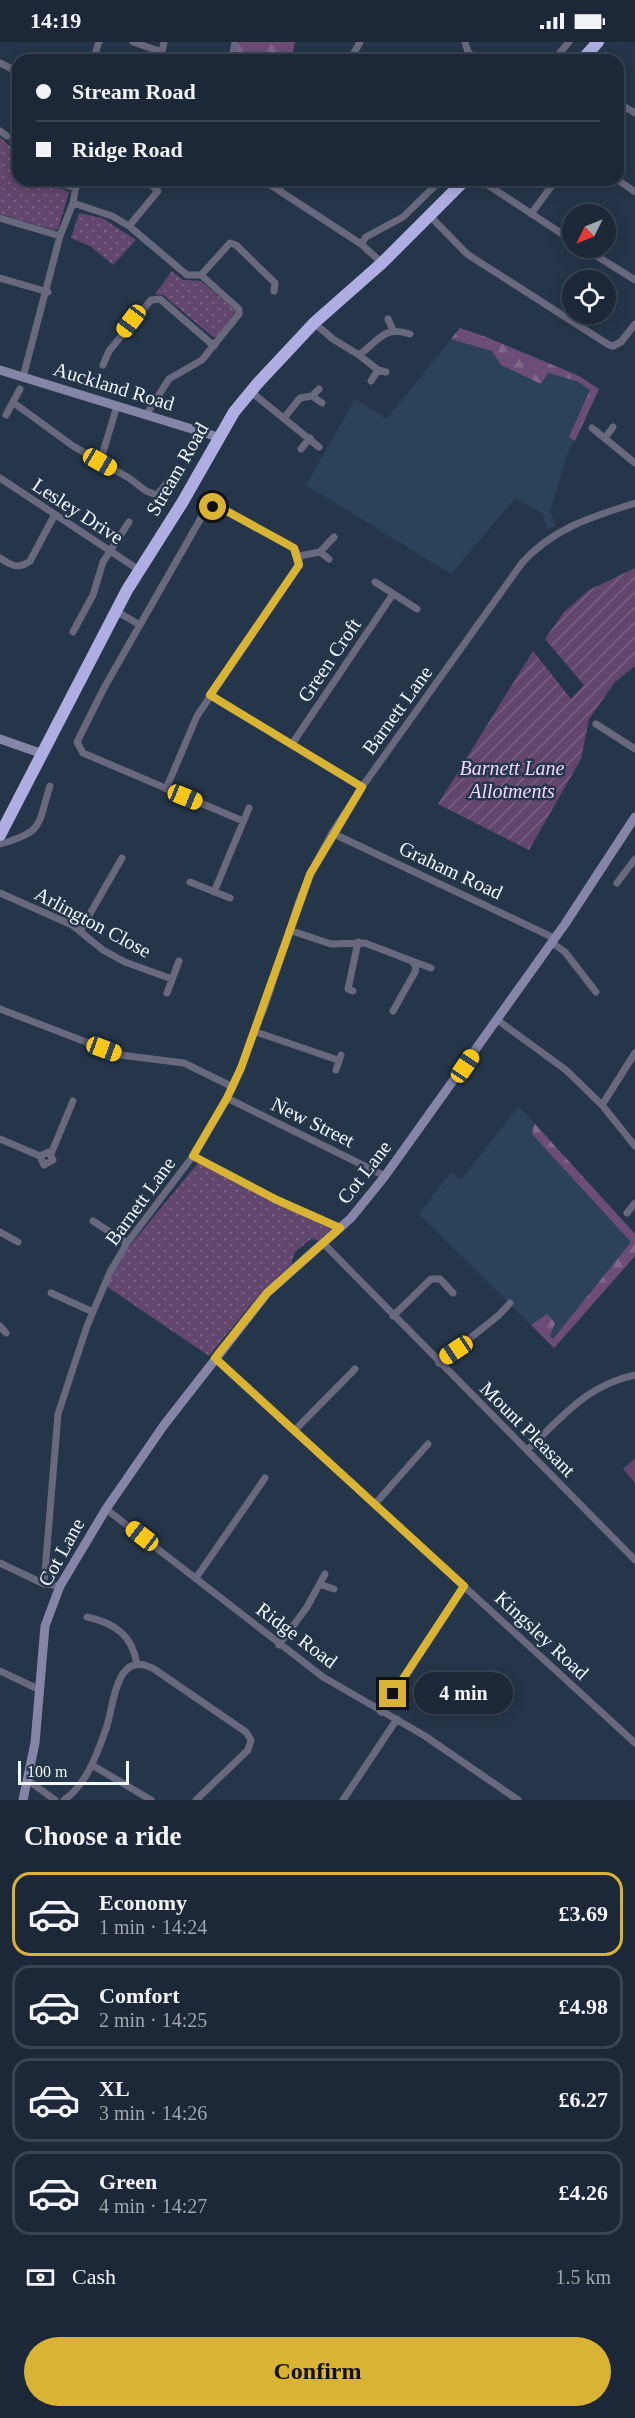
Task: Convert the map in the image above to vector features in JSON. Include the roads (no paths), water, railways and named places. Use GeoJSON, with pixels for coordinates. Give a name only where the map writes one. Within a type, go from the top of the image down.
{"type":"FeatureCollection","features":[{"type":"Feature","properties":{"kind":"highway"},"geometry":{"type":"LineString","coordinates":[[587,54],[598,42]]}},
{"type":"Feature","properties":{"kind":"highway","name":"Stream Road"},"geometry":{"type":"LineString","coordinates":[[0,836],[40,753],[139,570],[182,503],[218,437],[250,391],[314,323],[382,263],[459,186]]}},
{"type":"Feature","properties":{"kind":"street"},"geometry":{"type":"LineString","coordinates":[[133,42],[169,54]]}},
{"type":"Feature","properties":{"kind":"street"},"geometry":{"type":"LineString","coordinates":[[162,52],[164,42]]}},
{"type":"Feature","properties":{"kind":"street"},"geometry":{"type":"LineString","coordinates":[[232,52],[235,42]]}},
{"type":"Feature","properties":{"kind":"street"},"geometry":{"type":"LineString","coordinates":[[350,42],[359,44]]}},
{"type":"Feature","properties":{"kind":"street"},"geometry":{"type":"LineString","coordinates":[[559,54],[569,42]]}},
{"type":"Feature","properties":{"kind":"street"},"geometry":{"type":"LineString","coordinates":[[0,131],[12,140]]}},
{"type":"Feature","properties":{"kind":"street"},"geometry":{"type":"LineString","coordinates":[[23,377],[48,292],[60,236],[73,203],[76,186]]}},
{"type":"Feature","properties":{"kind":"street"},"geometry":{"type":"LineString","coordinates":[[129,226],[158,191],[153,186]]}},
{"type":"Feature","properties":{"kind":"street"},"geometry":{"type":"LineString","coordinates":[[273,186],[361,244],[382,263]]}},
{"type":"Feature","properties":{"kind":"street"},"geometry":{"type":"LineString","coordinates":[[279,190],[281,186]]}},
{"type":"Feature","properties":{"kind":"street"},"geometry":{"type":"LineString","coordinates":[[361,244],[366,237],[403,218],[435,186]]}},
{"type":"Feature","properties":{"kind":"street"},"geometry":{"type":"LineString","coordinates":[[489,186],[562,234]]}},
{"type":"Feature","properties":{"kind":"street"},"geometry":{"type":"LineString","coordinates":[[531,214],[552,186]]}},
{"type":"Feature","properties":{"kind":"street"},"geometry":{"type":"LineString","coordinates":[[73,203],[112,216],[129,226],[187,275],[201,275],[235,304],[239,314],[202,360],[169,379],[146,415]]}},
{"type":"Feature","properties":{"kind":"street"},"geometry":{"type":"LineString","coordinates":[[430,216],[467,254],[609,345],[616,345],[635,324]]}},
{"type":"Feature","properties":{"kind":"street"},"geometry":{"type":"LineString","coordinates":[[0,218],[60,236]]}},
{"type":"Feature","properties":{"kind":"street"},"geometry":{"type":"LineString","coordinates":[[201,275],[230,243],[236,244],[275,283],[274,291]]}},
{"type":"Feature","properties":{"kind":"street"},"geometry":{"type":"LineString","coordinates":[[600,258],[635,280]]}},
{"type":"Feature","properties":{"kind":"street"},"geometry":{"type":"LineString","coordinates":[[0,278],[48,292]]}},
{"type":"Feature","properties":{"kind":"street"},"geometry":{"type":"LineString","coordinates":[[103,365],[109,351],[142,306],[151,300],[160,299],[214,346]]}},
{"type":"Feature","properties":{"kind":"street"},"geometry":{"type":"LineString","coordinates":[[388,319],[393,330]]}},
{"type":"Feature","properties":{"kind":"street"},"geometry":{"type":"LineString","coordinates":[[314,323],[333,339],[382,371],[371,381]]}},
{"type":"Feature","properties":{"kind":"street"},"geometry":{"type":"LineString","coordinates":[[359,355],[379,338],[393,330],[410,334]]}},
{"type":"Feature","properties":{"kind":"street","name":"Auckland Road"},"geometry":{"type":"LineString","coordinates":[[0,370],[218,437]]}},
{"type":"Feature","properties":{"kind":"street"},"geometry":{"type":"LineString","coordinates":[[6,415],[20,389]]}},
{"type":"Feature","properties":{"kind":"street"},"geometry":{"type":"LineString","coordinates":[[284,418],[300,398],[312,396],[319,389]]}},
{"type":"Feature","properties":{"kind":"street"},"geometry":{"type":"LineString","coordinates":[[250,391],[319,447]]}},
{"type":"Feature","properties":{"kind":"street"},"geometry":{"type":"LineString","coordinates":[[312,396],[322,403]]}},
{"type":"Feature","properties":{"kind":"street"},"geometry":{"type":"LineString","coordinates":[[14,403],[73,446],[146,491],[157,495]]}},
{"type":"Feature","properties":{"kind":"street"},"geometry":{"type":"LineString","coordinates":[[100,462],[117,406]]}},
{"type":"Feature","properties":{"kind":"street"},"geometry":{"type":"LineString","coordinates":[[605,438],[613,427]]}},
{"type":"Feature","properties":{"kind":"street"},"geometry":{"type":"LineString","coordinates":[[592,428],[635,463]]}},
{"type":"Feature","properties":{"kind":"street"},"geometry":{"type":"LineString","coordinates":[[301,448],[310,438]]}},
{"type":"Feature","properties":{"kind":"street"},"geometry":{"type":"LineString","coordinates":[[157,495],[176,472]]}},
{"type":"Feature","properties":{"kind":"street","name":"Lesley Drive"},"geometry":{"type":"LineString","coordinates":[[0,478],[54,516],[139,570]]}},
{"type":"Feature","properties":{"kind":"street"},"geometry":{"type":"LineString","coordinates":[[157,495],[160,504]]}},
{"type":"Feature","properties":{"kind":"street","name":"Barnett Lane"},"geometry":{"type":"LineString","coordinates":[[44,1584],[58,1414],[93,1312],[110,1272],[127,1243],[193,1156],[233,1087],[256,1032],[310,874],[362,787],[522,563],[538,545],[556,533],[635,503]]}},
{"type":"Feature","properties":{"kind":"street"},"geometry":{"type":"LineString","coordinates":[[166,789],[189,733],[210,695],[299,565],[294,548],[223,509],[210,508],[206,511],[78,737],[79,748],[83,753],[166,789],[243,821]]}},
{"type":"Feature","properties":{"kind":"street"},"geometry":{"type":"LineString","coordinates":[[0,558],[13,566],[23,566],[30,561],[54,516]]}},
{"type":"Feature","properties":{"kind":"street","name":"Stream Road"},"geometry":{"type":"LineString","coordinates":[[73,632],[93,595],[97,575],[109,551],[129,522]]}},
{"type":"Feature","properties":{"kind":"street"},"geometry":{"type":"LineString","coordinates":[[298,556],[320,552],[334,537]]}},
{"type":"Feature","properties":{"kind":"street"},"geometry":{"type":"LineString","coordinates":[[320,552],[329,559]]}},
{"type":"Feature","properties":{"kind":"street"},"geometry":{"type":"LineString","coordinates":[[375,582],[417,609]]}},
{"type":"Feature","properties":{"kind":"street","name":"Green Croft"},"geometry":{"type":"LineString","coordinates":[[292,744],[393,594]]}},
{"type":"Feature","properties":{"kind":"street"},"geometry":{"type":"LineString","coordinates":[[116,611],[140,625]]}},
{"type":"Feature","properties":{"kind":"street"},"geometry":{"type":"LineString","coordinates":[[210,695],[362,787]]}},
{"type":"Feature","properties":{"kind":"street"},"geometry":{"type":"LineString","coordinates":[[596,724],[635,749]]}},
{"type":"Feature","properties":{"kind":"street"},"geometry":{"type":"LineString","coordinates":[[0,739],[40,753]]}},
{"type":"Feature","properties":{"kind":"street"},"geometry":{"type":"LineString","coordinates":[[0,836],[23,838],[37,827],[50,786]]}},
{"type":"Feature","properties":{"kind":"street"},"geometry":{"type":"LineString","coordinates":[[214,892],[249,808]]}},
{"type":"Feature","properties":{"kind":"street","name":"Cot Lane"},"geometry":{"type":"LineString","coordinates":[[23,1800],[29,1781],[45,1626],[60,1586],[106,1509],[215,1358],[267,1293],[340,1228],[385,1176],[553,940],[635,817]]}},
{"type":"Feature","properties":{"kind":"street","name":"Graham Road"},"geometry":{"type":"LineString","coordinates":[[333,833],[553,940],[596,992]]}},
{"type":"Feature","properties":{"kind":"street"},"geometry":{"type":"LineString","coordinates":[[80,931],[122,858]]}},
{"type":"Feature","properties":{"kind":"street"},"geometry":{"type":"LineString","coordinates":[[616,883],[635,859]]}},
{"type":"Feature","properties":{"kind":"street"},"geometry":{"type":"LineString","coordinates":[[190,882],[230,898]]}},
{"type":"Feature","properties":{"kind":"street","name":"Arlington Close"},"geometry":{"type":"LineString","coordinates":[[0,893],[80,931],[103,950],[125,962],[172,979]]}},
{"type":"Feature","properties":{"kind":"street"},"geometry":{"type":"LineString","coordinates":[[289,930],[331,945],[358,942],[431,968]]}},
{"type":"Feature","properties":{"kind":"street"},"geometry":{"type":"LineString","coordinates":[[353,991],[348,989],[358,942]]}},
{"type":"Feature","properties":{"kind":"street"},"geometry":{"type":"LineString","coordinates":[[393,1011],[416,972],[412,960]]}},
{"type":"Feature","properties":{"kind":"street"},"geometry":{"type":"LineString","coordinates":[[167,993],[179,961]]}},
{"type":"Feature","properties":{"kind":"street"},"geometry":{"type":"LineString","coordinates":[[582,988],[589,982]]}},
{"type":"Feature","properties":{"kind":"street"},"geometry":{"type":"LineString","coordinates":[[0,1009],[120,1055],[184,1063],[233,1087]]}},
{"type":"Feature","properties":{"kind":"street"},"geometry":{"type":"LineString","coordinates":[[496,1019],[550,1056],[602,1105],[635,1146]]}},
{"type":"Feature","properties":{"kind":"street"},"geometry":{"type":"LineString","coordinates":[[256,1032],[340,1058],[336,1071]]}},
{"type":"Feature","properties":{"kind":"street"},"geometry":{"type":"LineString","coordinates":[[602,1105],[635,1053]]}},
{"type":"Feature","properties":{"kind":"street","name":"New Street"},"geometry":{"type":"LineString","coordinates":[[227,1098],[385,1176]]}},
{"type":"Feature","properties":{"kind":"street"},"geometry":{"type":"LineString","coordinates":[[40,1156],[41,1162],[48,1165],[52,1160],[51,1154],[73,1101]]}},
{"type":"Feature","properties":{"kind":"street"},"geometry":{"type":"LineString","coordinates":[[0,1139],[40,1156]]}},
{"type":"Feature","properties":{"kind":"street"},"geometry":{"type":"LineString","coordinates":[[40,1156],[45,1152],[51,1154]]}},
{"type":"Feature","properties":{"kind":"street"},"geometry":{"type":"LineString","coordinates":[[193,1156],[277,1200],[340,1228]]}},
{"type":"Feature","properties":{"kind":"street"},"geometry":{"type":"LineString","coordinates":[[627,1213],[635,1203]]}},
{"type":"Feature","properties":{"kind":"street"},"geometry":{"type":"LineString","coordinates":[[93,1221],[127,1243]]}},
{"type":"Feature","properties":{"kind":"street"},"geometry":{"type":"LineString","coordinates":[[0,1232],[6,1240],[18,1242]]}},
{"type":"Feature","properties":{"kind":"street","name":"Mount Pleasant"},"geometry":{"type":"LineString","coordinates":[[323,1243],[635,1560]]}},
{"type":"Feature","properties":{"kind":"street"},"geometry":{"type":"LineString","coordinates":[[393,1316],[431,1279],[440,1280],[453,1293]]}},
{"type":"Feature","properties":{"kind":"street"},"geometry":{"type":"LineString","coordinates":[[51,1293],[93,1312]]}},
{"type":"Feature","properties":{"kind":"street"},"geometry":{"type":"LineString","coordinates":[[439,1362],[499,1315],[510,1303]]}},
{"type":"Feature","properties":{"kind":"street"},"geometry":{"type":"LineString","coordinates":[[0,1326],[6,1333]]}},
{"type":"Feature","properties":{"kind":"street","name":"Kingsley Road"},"geometry":{"type":"LineString","coordinates":[[215,1358],[635,1743]]}},
{"type":"Feature","properties":{"kind":"street"},"geometry":{"type":"LineString","coordinates":[[295,1430],[355,1369]]}},
{"type":"Feature","properties":{"kind":"street"},"geometry":{"type":"LineString","coordinates":[[527,1450],[594,1389],[611,1380],[635,1375]]}},
{"type":"Feature","properties":{"kind":"street"},"geometry":{"type":"LineString","coordinates":[[375,1504],[429,1444]]}},
{"type":"Feature","properties":{"kind":"street"},"geometry":{"type":"LineString","coordinates":[[196,1578],[266,1478]]}},
{"type":"Feature","properties":{"kind":"street","name":"Ridge Road"},"geometry":{"type":"LineString","coordinates":[[106,1509],[322,1677],[397,1719],[518,1800]]}},
{"type":"Feature","properties":{"kind":"street"},"geometry":{"type":"LineString","coordinates":[[0,1563],[44,1584],[60,1586]]}},
{"type":"Feature","properties":{"kind":"street"},"geometry":{"type":"LineString","coordinates":[[279,1645],[322,1585],[325,1575]]}},
{"type":"Feature","properties":{"kind":"street"},"geometry":{"type":"LineString","coordinates":[[322,1585],[334,1589]]}},
{"type":"Feature","properties":{"kind":"street"},"geometry":{"type":"LineString","coordinates":[[381,1712],[464,1586]]}},
{"type":"Feature","properties":{"kind":"street"},"geometry":{"type":"LineString","coordinates":[[87,1617],[111,1624],[126,1635],[134,1650],[137,1664]]}},
{"type":"Feature","properties":{"kind":"street"},"geometry":{"type":"LineString","coordinates":[[64,1800],[78,1788],[92,1765],[107,1726],[116,1685],[123,1674],[137,1664],[146,1664],[246,1732],[251,1740],[248,1750],[196,1800]]}},
{"type":"Feature","properties":{"kind":"street"},"geometry":{"type":"LineString","coordinates":[[0,1671],[40,1690]]}},
{"type":"Feature","properties":{"kind":"street"},"geometry":{"type":"LineString","coordinates":[[343,1800],[397,1719]]}},
{"type":"Feature","properties":{"kind":"street"},"geometry":{"type":"LineString","coordinates":[[92,1765],[151,1800]]}},
{"type":"Feature","properties":{"kind":"street"},"geometry":{"type":"LineString","coordinates":[[29,1781],[55,1800]]}},
{"type":"Feature","properties":{"kind":"park label","name":"Barnett Lane Allotments"},"geometry":{"type":"Point","coordinates":[512,780]}}]}
